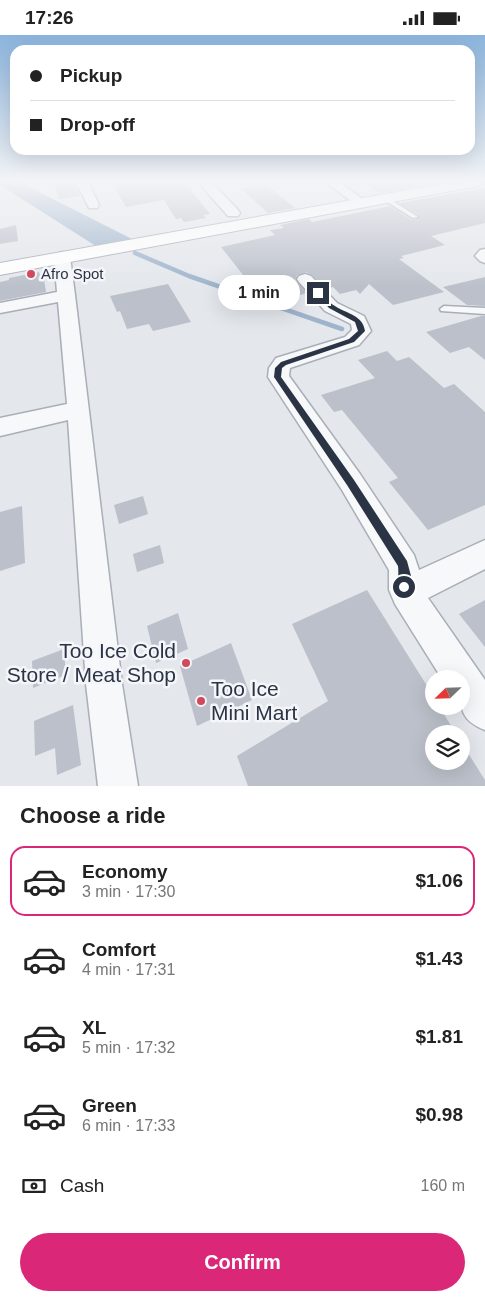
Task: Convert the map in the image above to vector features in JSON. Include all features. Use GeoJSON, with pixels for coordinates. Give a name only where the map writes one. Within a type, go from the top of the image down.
{"type":"FeatureCollection","features":[{"type":"Feature","properties":{"kind":"main road"},"geometry":{"type":"LineString","coordinates":[[0,269],[284,217]]}},
{"type":"Feature","properties":{"kind":"street"},"geometry":{"type":"LineString","coordinates":[[485,253],[483,256],[485,258]]}},
{"type":"Feature","properties":{"kind":"street"},"geometry":{"type":"LineString","coordinates":[[62,257],[79,410],[104,683],[118,786]]}},
{"type":"Feature","properties":{"kind":"street"},"geometry":{"type":"LineString","coordinates":[[305,279],[331,307],[358,320],[362,331],[352,341],[283,363],[279,368],[278,377],[351,482],[403,565],[406,593],[485,712]]}},
{"type":"Feature","properties":{"kind":"street"},"geometry":{"type":"LineString","coordinates":[[0,308],[67,295]]}},
{"type":"Feature","properties":{"kind":"street"},"geometry":{"type":"LineString","coordinates":[[0,427],[79,410]]}},
{"type":"Feature","properties":{"kind":"street"},"geometry":{"type":"LineString","coordinates":[[406,593],[485,554]]}},
{"type":"Feature","properties":{"kind":"lane"},"geometry":{"type":"LineString","coordinates":[[444,309],[485,311]]}},
{"type":"Feature","properties":{"kind":"water"},"geometry":{"type":"Polygon","coordinates":[[[50,217],[88,217],[136,241],[99,248],[50,217]]]}},
{"type":"Feature","properties":{"kind":"building"},"geometry":{"type":"Polygon","coordinates":[[[175,217],[206,218],[184,222],[181,218],[176,219],[175,217]]]}},
{"type":"Feature","properties":{"kind":"building"},"geometry":{"type":"Polygon","coordinates":[[[336,217],[407,217],[412,220],[418,219],[418,217],[485,217],[485,223],[431,236],[445,245],[401,256],[404,258],[399,259],[444,292],[393,305],[369,284],[360,294],[356,290],[340,294],[333,287],[326,289],[312,275],[306,272],[297,275],[295,280],[307,293],[290,298],[281,288],[270,291],[258,278],[247,280],[221,247],[275,235],[270,230],[284,228],[280,225],[309,219],[312,222],[336,217]]]}},
{"type":"Feature","properties":{"kind":"building"},"geometry":{"type":"Polygon","coordinates":[[[16,225],[18,241],[0,244],[0,229],[16,225]]]}},
{"type":"Feature","properties":{"kind":"building"},"geometry":{"type":"Polygon","coordinates":[[[39,272],[41,279],[44,279],[46,292],[0,301],[0,282],[9,280],[9,278],[39,272]]]}},
{"type":"Feature","properties":{"kind":"building"},"geometry":{"type":"Polygon","coordinates":[[[485,277],[485,306],[467,305],[443,287],[485,277]]]}},
{"type":"Feature","properties":{"kind":"building"},"geometry":{"type":"Polygon","coordinates":[[[168,284],[191,322],[153,331],[149,324],[127,329],[120,311],[117,312],[110,296],[168,284]]]}},
{"type":"Feature","properties":{"kind":"building"},"geometry":{"type":"Polygon","coordinates":[[[485,316],[485,360],[469,347],[450,353],[426,332],[485,316]]]}},
{"type":"Feature","properties":{"kind":"building"},"geometry":{"type":"Polygon","coordinates":[[[387,351],[397,361],[409,357],[444,388],[454,384],[485,412],[485,505],[428,530],[389,482],[398,478],[342,410],[334,412],[321,395],[375,378],[358,360],[387,351]]]}},
{"type":"Feature","properties":{"kind":"building"},"geometry":{"type":"Polygon","coordinates":[[[143,496],[148,514],[119,524],[114,505],[143,496]]]}},
{"type":"Feature","properties":{"kind":"building"},"geometry":{"type":"Polygon","coordinates":[[[22,506],[25,563],[0,571],[0,512],[22,506]]]}},
{"type":"Feature","properties":{"kind":"building"},"geometry":{"type":"Polygon","coordinates":[[[160,545],[164,563],[137,572],[133,554],[160,545]]]}},
{"type":"Feature","properties":{"kind":"building"},"geometry":{"type":"Polygon","coordinates":[[[367,590],[425,683],[425,715],[444,715],[451,725],[425,725],[425,770],[470,770],[470,756],[485,780],[485,786],[248,786],[237,756],[328,701],[292,624],[367,590]]]}},
{"type":"Feature","properties":{"kind":"building"},"geometry":{"type":"Polygon","coordinates":[[[485,600],[485,647],[459,614],[485,600]]]}},
{"type":"Feature","properties":{"kind":"building"},"geometry":{"type":"Polygon","coordinates":[[[178,613],[188,649],[156,663],[147,626],[178,613]]]}},
{"type":"Feature","properties":{"kind":"building"},"geometry":{"type":"Polygon","coordinates":[[[231,643],[252,700],[197,726],[180,666],[231,643]]]}},
{"type":"Feature","properties":{"kind":"building"},"geometry":{"type":"Polygon","coordinates":[[[64,649],[66,675],[33,688],[32,661],[64,649]]]}},
{"type":"Feature","properties":{"kind":"building"},"geometry":{"type":"Polygon","coordinates":[[[73,705],[81,765],[57,775],[55,748],[35,756],[34,721],[73,705]]]}},
{"type":"Feature","properties":{"kind":"waterway"},"geometry":{"type":"LineString","coordinates":[[135,253],[189,276],[342,329]]}},
{"type":"Feature","properties":{"kind":"place","name":"Afro Spot"},"geometry":{"type":"Point","coordinates":[31,274]}},
{"type":"Feature","properties":{"kind":"place","name":"Too Ice Cold Store / Meat Shop"},"geometry":{"type":"Point","coordinates":[186,663]}},
{"type":"Feature","properties":{"kind":"place","name":"Too Ice Mini Mart"},"geometry":{"type":"Point","coordinates":[201,701]}},
{"type":"Feature","properties":{"kind":"route"},"geometry":{"type":"LineString","coordinates":[[318,293],[331,307],[358,320],[362,331],[352,341],[283,363],[279,368],[278,377],[351,482],[403,565],[405,571],[404,587]]}}]}
